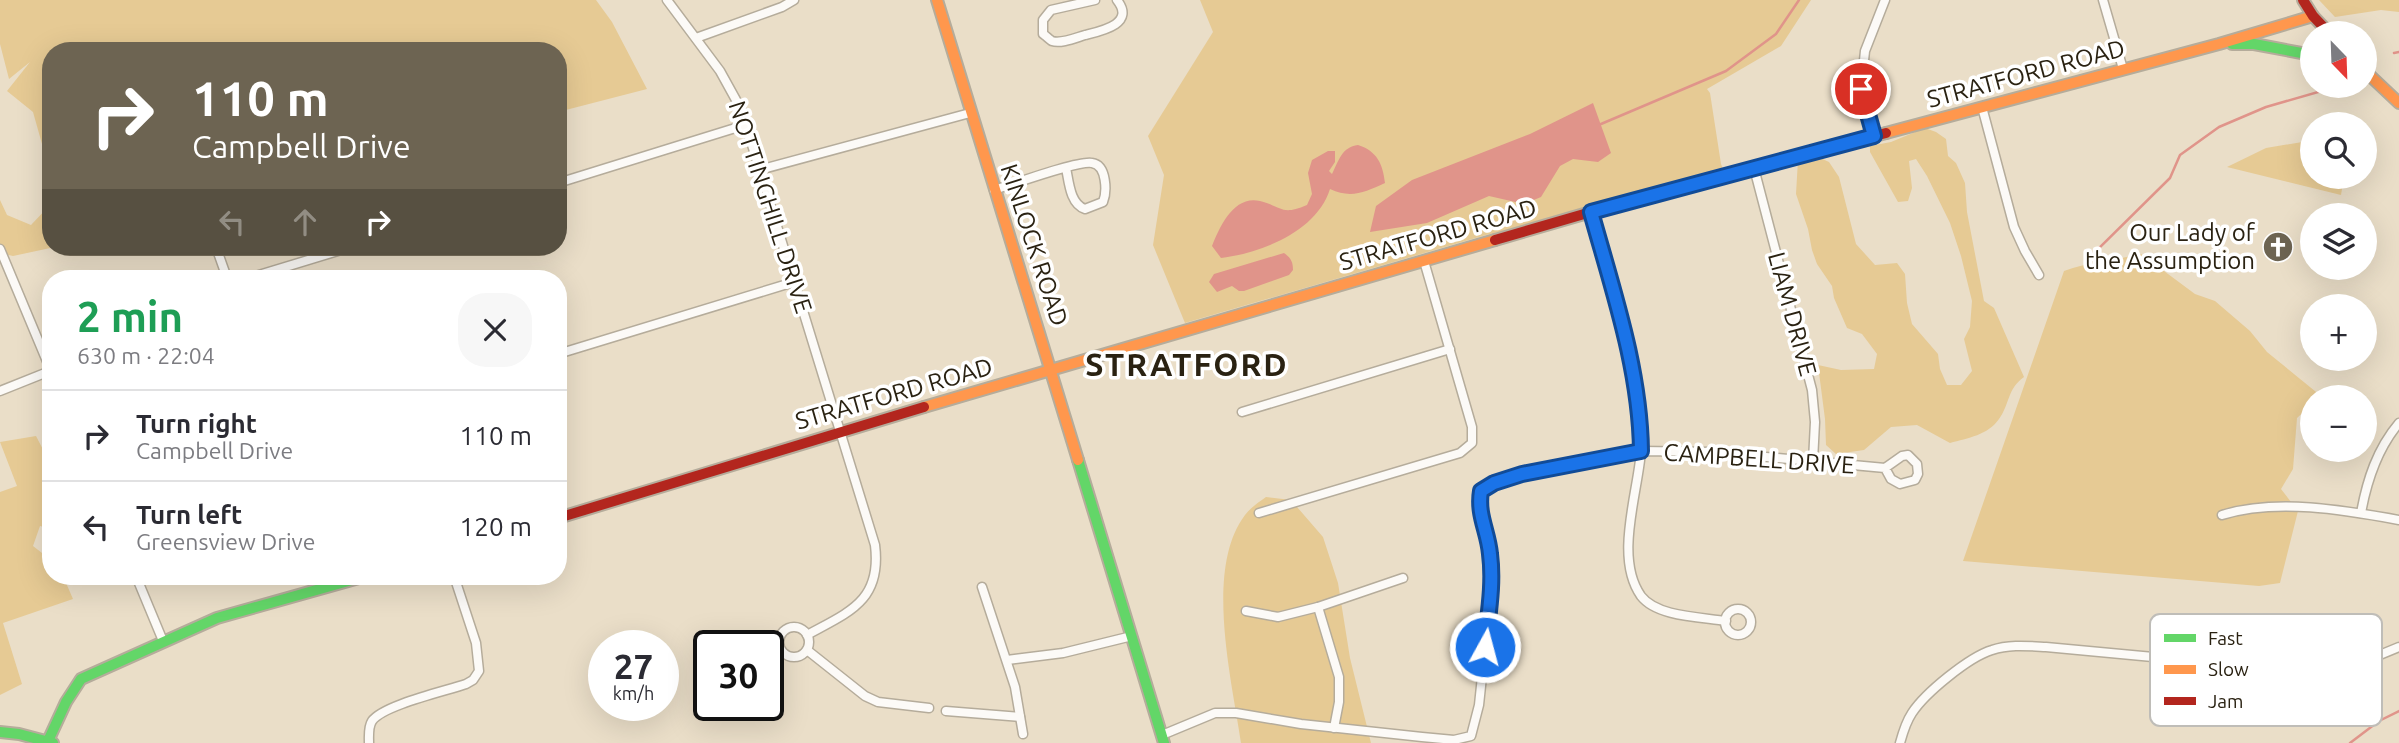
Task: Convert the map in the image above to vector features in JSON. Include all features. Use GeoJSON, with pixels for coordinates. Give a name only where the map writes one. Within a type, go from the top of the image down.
{"type":"FeatureCollection","features":[{"type":"Feature","properties":{"kind":"main road","name":"KINLOCK ROAD"},"geometry":{"type":"LineString","coordinates":[[937,0],[1163,739]]}},
{"type":"Feature","properties":{"kind":"main road"},"geometry":{"type":"LineString","coordinates":[[2303,0],[2318,21]]}},
{"type":"Feature","properties":{"kind":"main road","name":"STRATFORD ROAD"},"geometry":{"type":"LineString","coordinates":[[567,515],[840,431],[1591,212],[2219,44],[2313,16]]}},
{"type":"Feature","properties":{"kind":"main road"},"geometry":{"type":"LineString","coordinates":[[2219,44],[2254,44],[2300,53]]}},
{"type":"Feature","properties":{"kind":"main road"},"geometry":{"type":"LineString","coordinates":[[2377,83],[2399,103]]}},
{"type":"Feature","properties":{"kind":"main road"},"geometry":{"type":"LineString","coordinates":[[0,732],[50,742],[66,702],[81,679],[216,618],[334,585]]}},
{"type":"Feature","properties":{"kind":"street","name":"NOTTINGHILL DRIVE"},"geometry":{"type":"LineString","coordinates":[[667,0],[732,90],[875,545],[877,562],[874,580],[865,598],[851,611],[807,635]]}},
{"type":"Feature","properties":{"kind":"street"},"geometry":{"type":"LineString","coordinates":[[696,38],[782,7],[794,0]]}},
{"type":"Feature","properties":{"kind":"street"},"geometry":{"type":"LineString","coordinates":[[1048,0],[1051,10]]}},
{"type":"Feature","properties":{"kind":"street"},"geometry":{"type":"LineString","coordinates":[[1095,0],[1051,10],[1043,20],[1043,34],[1051,41],[1062,41],[1109,29],[1122,15],[1117,0]]}},
{"type":"Feature","properties":{"kind":"street"},"geometry":{"type":"LineString","coordinates":[[1874,136],[1861,89],[1865,51],[1885,0]]}},
{"type":"Feature","properties":{"kind":"street"},"geometry":{"type":"LineString","coordinates":[[2103,0],[2123,69]]}},
{"type":"Feature","properties":{"kind":"street"},"geometry":{"type":"LineString","coordinates":[[1982,107],[2014,227],[2039,275]]}},
{"type":"Feature","properties":{"kind":"street"},"geometry":{"type":"LineString","coordinates":[[759,170],[970,113]]}},
{"type":"Feature","properties":{"kind":"street"},"geometry":{"type":"LineString","coordinates":[[567,180],[745,125]]}},
{"type":"Feature","properties":{"kind":"street"},"geometry":{"type":"LineString","coordinates":[[994,190],[1066,168],[1091,162],[1097,165],[1106,186],[1103,202],[1085,209],[1078,207],[1066,168]]}},
{"type":"Feature","properties":{"kind":"street","name":"LIAM DRIVE"},"geometry":{"type":"LineString","coordinates":[[1754,168],[1812,390],[1815,422],[1813,461]]}},
{"type":"Feature","properties":{"kind":"street"},"geometry":{"type":"LineString","coordinates":[[1591,212],[1634,370],[1640,419],[1641,451],[1628,549],[1633,580],[1643,598],[1671,614],[1726,621]]}},
{"type":"Feature","properties":{"kind":"street"},"geometry":{"type":"LineString","coordinates":[[0,249],[42,349]]}},
{"type":"Feature","properties":{"kind":"street"},"geometry":{"type":"LineString","coordinates":[[275,270],[321,256]]}},
{"type":"Feature","properties":{"kind":"street"},"geometry":{"type":"LineString","coordinates":[[1259,513],[1460,453],[1472,443],[1472,427],[1424,261]]}},
{"type":"Feature","properties":{"kind":"street"},"geometry":{"type":"LineString","coordinates":[[567,351],[794,282]]}},
{"type":"Feature","properties":{"kind":"street"},"geometry":{"type":"LineString","coordinates":[[1242,412],[1450,349]]}},
{"type":"Feature","properties":{"kind":"street"},"geometry":{"type":"LineString","coordinates":[[0,391],[42,375]]}},
{"type":"Feature","properties":{"kind":"street"},"geometry":{"type":"LineString","coordinates":[[2361,513],[2374,464],[2387,437],[2399,423]]}},
{"type":"Feature","properties":{"kind":"street","name":"CAMPBELL DRIVE"},"geometry":{"type":"LineString","coordinates":[[1334,728],[1454,740],[1471,736],[1479,705],[1491,591],[1490,554],[1479,512],[1479,500],[1481,491],[1494,483],[1641,451],[1712,452],[1885,468]]}},
{"type":"Feature","properties":{"kind":"street"},"geometry":{"type":"LineString","coordinates":[[2222,515],[2258,507],[2338,509],[2399,520]]}},
{"type":"Feature","properties":{"kind":"street"},"geometry":{"type":"LineString","coordinates":[[1246,611],[1278,617],[1318,607],[1403,578]]}},
{"type":"Feature","properties":{"kind":"street"},"geometry":{"type":"LineString","coordinates":[[140,585],[163,641]]}},
{"type":"Feature","properties":{"kind":"street"},"geometry":{"type":"LineString","coordinates":[[369,743],[372,721],[388,708],[466,684],[480,671],[476,643],[457,585]]}},
{"type":"Feature","properties":{"kind":"street"},"geometry":{"type":"LineString","coordinates":[[982,587],[1015,687],[1023,734]]}},
{"type":"Feature","properties":{"kind":"street"},"geometry":{"type":"LineString","coordinates":[[1163,739],[1214,713],[1236,713],[1334,728],[1339,702],[1339,677],[1318,607]]}},
{"type":"Feature","properties":{"kind":"street"},"geometry":{"type":"LineString","coordinates":[[790,628],[800,628],[807,635],[807,650],[799,656],[789,657],[781,651],[778,642],[782,633],[790,628]]}},
{"type":"Feature","properties":{"kind":"street"},"geometry":{"type":"LineString","coordinates":[[1007,660],[1063,653],[1132,636]]}},
{"type":"Feature","properties":{"kind":"street"},"geometry":{"type":"LineString","coordinates":[[1900,743],[1905,726],[1923,701],[1967,664],[1999,648],[2046,647],[2150,657]]}},
{"type":"Feature","properties":{"kind":"street"},"geometry":{"type":"LineString","coordinates":[[2382,654],[2399,647]]}},
{"type":"Feature","properties":{"kind":"street"},"geometry":{"type":"LineString","coordinates":[[807,650],[864,695],[878,702],[929,708]]}},
{"type":"Feature","properties":{"kind":"street"},"geometry":{"type":"LineString","coordinates":[[946,710],[1020,717]]}},
{"type":"Feature","properties":{"kind":"shaded area"},"geometry":{"type":"Polygon","coordinates":[[[0,0],[596,0],[612,22],[647,89],[567,110],[567,42],[42,42],[42,144],[33,112],[7,91],[30,62],[9,79],[0,44],[0,0]]]}},
{"type":"Feature","properties":{"kind":"shaded area"},"geometry":{"type":"Polygon","coordinates":[[[1200,0],[1811,0],[1781,46],[1707,89],[1710,93],[1721,164],[1726,176],[1486,235],[1185,323],[1153,245],[1164,175],[1148,136],[1213,32],[1200,0]]]}},
{"type":"Feature","properties":{"kind":"shaded area"},"geometry":{"type":"Polygon","coordinates":[[[2319,0],[2399,0],[2399,12],[2381,10],[2335,17],[2319,0]]]}},
{"type":"Feature","properties":{"kind":"shaded area"},"geometry":{"type":"Polygon","coordinates":[[[1593,103],[1611,153],[1598,162],[1573,159],[1560,166],[1541,197],[1524,204],[1489,196],[1427,223],[1370,232],[1376,206],[1412,180],[1530,134],[1593,103]]]}},
{"type":"Feature","properties":{"kind":"shaded area"},"geometry":{"type":"Polygon","coordinates":[[[1925,128],[1946,139],[1948,156],[1956,163],[1965,183],[1967,212],[1984,301],[1994,308],[2024,377],[2014,387],[1999,419],[1989,429],[1977,435],[1950,443],[1917,425],[1891,427],[1864,450],[1836,454],[1826,445],[1818,365],[1841,370],[1874,369],[1877,354],[1862,334],[1847,328],[1834,298],[1832,286],[1817,264],[1796,194],[1798,160],[1816,156],[1829,162],[1839,177],[1856,244],[1875,265],[1897,263],[1905,274],[1912,324],[1938,354],[1940,369],[1947,385],[1961,385],[1972,371],[1964,339],[1970,327],[1972,301],[1950,223],[1916,159],[1909,161],[1912,188],[1908,201],[1898,202],[1870,152],[1870,146],[1891,142],[1925,128]]]}},
{"type":"Feature","properties":{"kind":"shaded area"},"geometry":{"type":"Polygon","coordinates":[[[2300,142],[2300,185],[2227,167],[2266,148],[2300,142]]]}},
{"type":"Feature","properties":{"kind":"shaded area"},"geometry":{"type":"Polygon","coordinates":[[[1358,145],[1378,159],[1385,183],[1351,194],[1330,189],[1323,204],[1301,228],[1254,251],[1221,258],[1212,246],[1224,221],[1235,207],[1251,200],[1287,210],[1307,205],[1312,194],[1308,173],[1312,160],[1328,151],[1335,151],[1335,162],[1329,171],[1332,174],[1345,151],[1358,145]]]}},
{"type":"Feature","properties":{"kind":"shaded area"},"geometry":{"type":"Polygon","coordinates":[[[2317,189],[2342,189],[2341,195],[2317,189]]]}},
{"type":"Feature","properties":{"kind":"shaded area"},"geometry":{"type":"Polygon","coordinates":[[[0,200],[7,215],[31,225],[42,213],[42,250],[13,256],[0,253],[0,200]]]}},
{"type":"Feature","properties":{"kind":"shaded area"},"geometry":{"type":"Polygon","coordinates":[[[1284,253],[1293,265],[1289,275],[1244,291],[1232,286],[1217,292],[1209,282],[1214,274],[1284,253]]]}},
{"type":"Feature","properties":{"kind":"shaded area"},"geometry":{"type":"Polygon","coordinates":[[[2141,254],[2195,294],[2215,301],[2250,331],[2267,352],[2308,385],[2300,385],[2300,415],[2297,418],[2293,469],[2281,489],[2298,511],[2280,583],[2259,586],[1963,561],[2064,271],[2141,254]]]}},
{"type":"Feature","properties":{"kind":"shaded area"},"geometry":{"type":"Polygon","coordinates":[[[36,436],[42,448],[42,527],[33,546],[42,553],[42,585],[67,585],[73,599],[3,623],[22,684],[0,695],[0,492],[17,486],[0,442],[36,436]]]}},
{"type":"Feature","properties":{"kind":"shaded area"},"geometry":{"type":"Polygon","coordinates":[[[1266,497],[1291,500],[1323,537],[1338,583],[1350,658],[1371,743],[1241,743],[1224,626],[1223,594],[1226,565],[1233,538],[1245,515],[1266,497]]]}},
{"type":"Feature","properties":{"kind":"waterway"},"geometry":{"type":"LineString","coordinates":[[1601,124],[1726,71],[1776,34],[1799,0]]}},
{"type":"Feature","properties":{"kind":"waterway"},"geometry":{"type":"LineString","coordinates":[[2394,53],[2399,52]]}},
{"type":"Feature","properties":{"kind":"waterway"},"geometry":{"type":"LineString","coordinates":[[2087,260],[2170,178],[2180,155],[2219,127],[2266,107],[2300,97]]}},
{"type":"Feature","properties":{"kind":"waterway"},"geometry":{"type":"LineString","coordinates":[[2382,720],[2399,711]]}},
{"type":"Feature","properties":{"kind":"waterway"},"geometry":{"type":"LineString","coordinates":[[2350,743],[2372,726]]}},
{"type":"Feature","properties":{"kind":"traffic: fast"},"geometry":{"type":"LineString","coordinates":[[2232,44],[2254,44],[2300,53]]}},
{"type":"Feature","properties":{"kind":"traffic: fast"},"geometry":{"type":"LineString","coordinates":[[1078,460],[1164,743]]}},
{"type":"Feature","properties":{"kind":"traffic: fast"},"geometry":{"type":"LineString","coordinates":[[48,741],[66,702],[81,679],[217,618],[334,585]]}},
{"type":"Feature","properties":{"kind":"traffic: fast"},"geometry":{"type":"LineString","coordinates":[[0,732],[53,743]]}},
{"type":"Feature","properties":{"kind":"traffic: slow"},"geometry":{"type":"LineString","coordinates":[[937,0],[1078,460]]}},
{"type":"Feature","properties":{"kind":"traffic: slow"},"geometry":{"type":"LineString","coordinates":[[1886,133],[2219,44],[2313,16]]}},
{"type":"Feature","properties":{"kind":"traffic: slow"},"geometry":{"type":"LineString","coordinates":[[2377,82],[2399,103]]}},
{"type":"Feature","properties":{"kind":"traffic: slow"},"geometry":{"type":"LineString","coordinates":[[924,407],[1495,240]]}},
{"type":"Feature","properties":{"kind":"traffic: jam"},"geometry":{"type":"LineString","coordinates":[[2303,0],[2318,21]]}},
{"type":"Feature","properties":{"kind":"traffic: jam"},"geometry":{"type":"LineString","coordinates":[[1495,240],[1886,133]]}},
{"type":"Feature","properties":{"kind":"traffic: jam"},"geometry":{"type":"LineString","coordinates":[[567,515],[924,407]]}},
{"type":"Feature","properties":{"kind":"place","name":"Our Lady of the Assumption"},"geometry":{"type":"Point","coordinates":[2278,247]}},
{"type":"Feature","properties":{"kind":"district","name":"STRATFORD"},"geometry":{"type":"Point","coordinates":[1187,365]}},
{"type":"Feature","properties":{"kind":"route"},"geometry":{"type":"LineString","coordinates":[[1485,647],[1491,591],[1490,554],[1479,512],[1481,491],[1494,483],[1522,474],[1641,451],[1634,370],[1591,212],[1874,136],[1861,89]]}}]}
